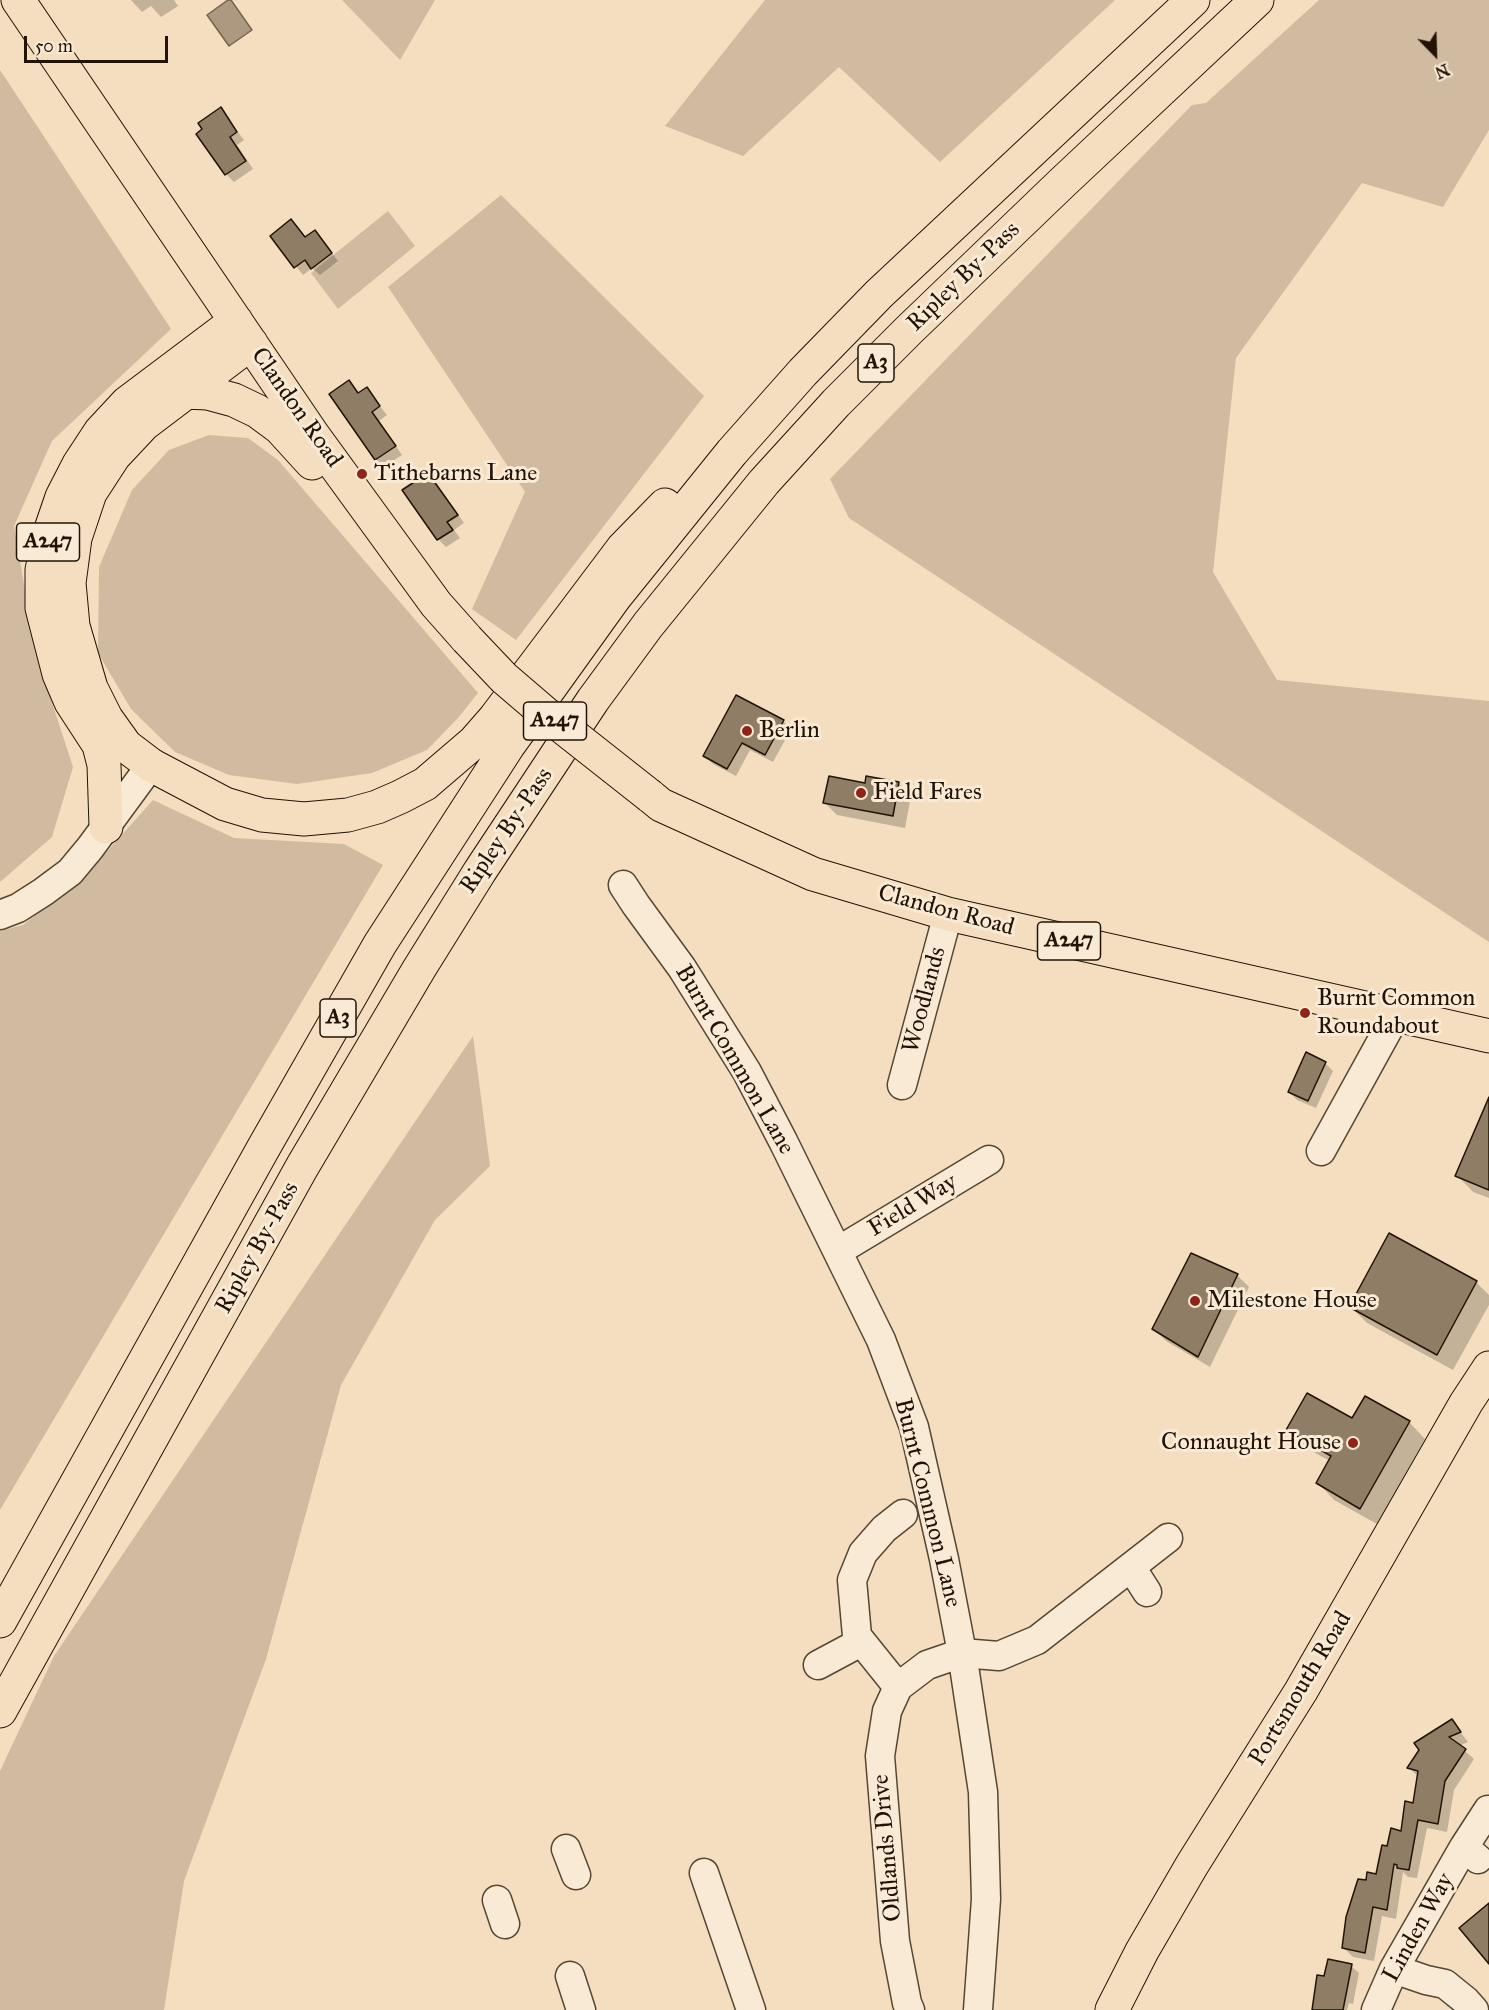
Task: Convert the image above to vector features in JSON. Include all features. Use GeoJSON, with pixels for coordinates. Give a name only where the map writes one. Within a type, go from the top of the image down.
{"type":"FeatureCollection","features":[{"type":"Feature","properties":{"kind":"main road","name":"Clandon Road"},"geometry":{"type":"LineString","coordinates":[[18,0],[243,332],[373,519],[436,604],[504,678],[656,800],[813,874],[948,914],[1489,1036]]}},
{"type":"Feature","properties":{"kind":"main road","name":"Ripley By-Pass"},"geometry":{"type":"LineString","coordinates":[[0,1621],[380,944],[521,728],[615,597],[732,452],[803,372],[879,294],[1193,0]]}},
{"type":"Feature","properties":{"kind":"main road","name":"Ripley By-Pass"},"geometry":{"type":"LineString","coordinates":[[0,1711],[302,1167],[419,969],[480,871],[593,700],[641,634],[764,482],[836,403],[1054,191],[1257,0]]}},
{"type":"Feature","properties":{"kind":"main road","name":"A247"},"geometry":{"type":"LineString","coordinates":[[151,765],[126,746],[106,718],[91,688],[73,626],[69,583],[75,538],[90,493],[114,456],[144,424],[184,392],[243,332]]}},
{"type":"Feature","properties":{"kind":"main road","name":"A247"},"geometry":{"type":"LineString","coordinates":[[106,826],[104,765],[99,745],[71,702],[59,674],[42,608],[42,570],[50,532],[62,497],[79,464],[100,432],[127,403],[243,332]]}},
{"type":"Feature","properties":{"kind":"main road"},"geometry":{"type":"LineString","coordinates":[[184,392],[208,393],[234,400],[257,411],[280,428],[312,464],[373,519]]}},
{"type":"Feature","properties":{"kind":"main road"},"geometry":{"type":"LineString","coordinates":[[151,765],[225,804],[262,814],[304,819],[348,815],[377,807],[425,784],[474,742],[495,718],[623,548],[669,502],[732,452]]}},
{"type":"Feature","properties":{"kind":"main road","name":"Portsmouth Road"},"geometry":{"type":"LineString","coordinates":[[1112,2010],[1158,1922],[1306,1682],[1466,1403],[1489,1368]]}},
{"type":"Feature","properties":{"kind":"street"},"geometry":{"type":"LineString","coordinates":[[0,915],[18,908],[70,872],[151,765]]}},
{"type":"Feature","properties":{"kind":"street","name":"Burnt Common Lane"},"geometry":{"type":"LineString","coordinates":[[623,885],[682,968],[747,1072],[881,1340],[914,1427],[944,1559],[962,1653],[983,1792],[986,1899],[978,2010]]}},
{"type":"Feature","properties":{"kind":"street","name":"Woodlands"},"geometry":{"type":"LineString","coordinates":[[902,1085],[948,914]]}},
{"type":"Feature","properties":{"kind":"street"},"geometry":{"type":"LineString","coordinates":[[1321,1151],[1396,1015]]}},
{"type":"Feature","properties":{"kind":"street","name":"Field Way"},"geometry":{"type":"LineString","coordinates":[[838,1251],[989,1160]]}},
{"type":"Feature","properties":{"kind":"street"},"geometry":{"type":"LineString","coordinates":[[898,1687],[857,1636],[852,1580],[863,1553],[884,1529],[903,1514]]}},
{"type":"Feature","properties":{"kind":"street"},"geometry":{"type":"LineString","coordinates":[[962,1653],[999,1656],[1037,1640],[1168,1538]]}},
{"type":"Feature","properties":{"kind":"street"},"geometry":{"type":"LineString","coordinates":[[1131,1567],[1147,1593]]}},
{"type":"Feature","properties":{"kind":"street"},"geometry":{"type":"LineString","coordinates":[[818,1665],[861,1642]]}},
{"type":"Feature","properties":{"kind":"street","name":"Oldlands Drive"},"geometry":{"type":"LineString","coordinates":[[910,2010],[895,1941],[880,1756],[882,1731],[887,1710],[898,1687],[927,1665],[962,1653]]}},
{"type":"Feature","properties":{"kind":"street","name":"Linden Way"},"geometry":{"type":"LineString","coordinates":[[1376,2010],[1394,1969],[1471,1853],[1488,1810]]}},
{"type":"Feature","properties":{"kind":"street"},"geometry":{"type":"LineString","coordinates":[[704,1873],[751,2010]]}},
{"type":"Feature","properties":{"kind":"street"},"geometry":{"type":"LineString","coordinates":[[1394,1969],[1445,1984],[1474,2010]]}},
{"type":"Feature","properties":{"kind":"street"},"geometry":{"type":"LineString","coordinates":[[570,1976],[573,2008]]}},
{"type":"Feature","properties":{"kind":"shaded area"},"geometry":{"type":"Polygon","coordinates":[[[231,0],[252,30],[229,46],[207,15],[231,0]]]}},
{"type":"Feature","properties":{"kind":"shaded area"},"geometry":{"type":"Polygon","coordinates":[[[342,0],[435,0],[400,60],[342,0]]]}},
{"type":"Feature","properties":{"kind":"shaded area"},"geometry":{"type":"Polygon","coordinates":[[[765,0],[1115,0],[940,162],[839,67],[743,156],[665,126],[765,0]]]}},
{"type":"Feature","properties":{"kind":"shaded area"},"geometry":{"type":"Polygon","coordinates":[[[1319,0],[1489,0],[1489,130],[1443,207],[1362,183],[1236,358],[1213,572],[1277,680],[1489,701],[1489,942],[849,518],[830,479],[1192,105],[1206,103],[1319,0]]]}},
{"type":"Feature","properties":{"kind":"shaded area"},"geometry":{"type":"Polygon","coordinates":[[[0,70],[171,329],[52,441],[14,526],[36,654],[73,767],[52,837],[0,882],[0,70]]]}},
{"type":"Feature","properties":{"kind":"shaded area"},"geometry":{"type":"Polygon","coordinates":[[[501,195],[704,396],[516,640],[472,609],[525,492],[388,287],[501,195]]]}},
{"type":"Feature","properties":{"kind":"shaded area"},"geometry":{"type":"Polygon","coordinates":[[[388,211],[415,246],[338,309],[311,273],[388,211]]]}},
{"type":"Feature","properties":{"kind":"shaded area"},"geometry":{"type":"Polygon","coordinates":[[[209,435],[248,438],[278,460],[478,693],[427,750],[372,773],[297,784],[229,775],[175,752],[131,709],[98,653],[99,567],[132,490],[169,450],[209,435]]]}},
{"type":"Feature","properties":{"kind":"shaded area"},"geometry":{"type":"Polygon","coordinates":[[[153,800],[234,838],[344,844],[383,865],[0,1510],[0,931],[23,925],[84,877],[153,800]]]}},
{"type":"Feature","properties":{"kind":"shaded area"},"geometry":{"type":"Polygon","coordinates":[[[473,1036],[490,1166],[435,1220],[341,1385],[266,1659],[184,1881],[164,2010],[0,2010],[0,1771],[54,1656],[473,1036]]]}},
{"type":"Feature","properties":{"kind":"building"},"geometry":{"type":"Polygon","coordinates":[[[221,107],[237,132],[230,137],[246,161],[225,175],[196,134],[202,129],[198,123],[221,107]]]}},
{"type":"Feature","properties":{"kind":"building"},"geometry":{"type":"Polygon","coordinates":[[[291,219],[305,237],[315,230],[332,253],[311,269],[305,260],[294,268],[270,236],[291,219]]]}},
{"type":"Feature","properties":{"kind":"building"},"geometry":{"type":"Polygon","coordinates":[[[349,380],[358,393],[367,387],[380,406],[372,412],[396,446],[375,460],[329,394],[349,380]]]}},
{"type":"Feature","properties":{"kind":"building"},"geometry":{"type":"Polygon","coordinates":[[[428,473],[458,515],[447,522],[453,530],[437,540],[402,490],[428,473]]]}},
{"type":"Feature","properties":{"kind":"building","name":"Berlin"},"geometry":{"type":"Polygon","coordinates":[[[736,695],[784,720],[765,755],[742,743],[727,769],[703,756],[736,695]]]}},
{"type":"Feature","properties":{"kind":"building","name":"Field Fares"},"geometry":{"type":"Polygon","coordinates":[[[829,776],[865,783],[866,776],[899,782],[893,816],[823,803],[829,776]]]}},
{"type":"Feature","properties":{"kind":"building"},"geometry":{"type":"Polygon","coordinates":[[[1306,1052],[1326,1062],[1308,1101],[1288,1092],[1306,1052]]]}},
{"type":"Feature","properties":{"kind":"building"},"geometry":{"type":"Polygon","coordinates":[[[1489,1097],[1489,1190],[1455,1176],[1489,1097]]]}},
{"type":"Feature","properties":{"kind":"building"},"geometry":{"type":"Polygon","coordinates":[[[1389,1233],[1477,1281],[1437,1355],[1349,1307],[1389,1233]]]}},
{"type":"Feature","properties":{"kind":"building","name":"Milestone House"},"geometry":{"type":"Polygon","coordinates":[[[1191,1253],[1238,1274],[1198,1357],[1152,1329],[1191,1253]]]}},
{"type":"Feature","properties":{"kind":"building","name":"Connaught House"},"geometry":{"type":"Polygon","coordinates":[[[1307,1393],[1352,1418],[1365,1396],[1410,1421],[1360,1509],[1316,1483],[1331,1456],[1286,1430],[1307,1393]]]}},
{"type":"Feature","properties":{"kind":"building"},"geometry":{"type":"Polygon","coordinates":[[[1452,1719],[1461,1732],[1449,1737],[1466,1749],[1445,1781],[1438,1824],[1418,1820],[1409,1870],[1397,1868],[1394,1864],[1387,1910],[1373,1907],[1365,1953],[1342,1948],[1346,1917],[1358,1879],[1366,1880],[1367,1872],[1376,1874],[1382,1845],[1387,1846],[1391,1828],[1401,1831],[1405,1801],[1413,1803],[1418,1771],[1407,1768],[1419,1750],[1414,1743],[1452,1719]]]}},
{"type":"Feature","properties":{"kind":"building"},"geometry":{"type":"Polygon","coordinates":[[[1489,1903],[1489,1964],[1459,1928],[1489,1903]]]}},
{"type":"Feature","properties":{"kind":"building"},"geometry":{"type":"Polygon","coordinates":[[[1328,1959],[1352,1964],[1343,2010],[1312,2010],[1317,1975],[1324,1976],[1328,1959]]]}},
{"type":"Feature","properties":{"kind":"place","name":"Tithebarns Lane"},"geometry":{"type":"Point","coordinates":[362,474]}},
{"type":"Feature","properties":{"kind":"place","name":"Berlin"},"geometry":{"type":"Point","coordinates":[747,731]}},
{"type":"Feature","properties":{"kind":"place","name":"Field Fares"},"geometry":{"type":"Point","coordinates":[861,793]}},
{"type":"Feature","properties":{"kind":"place","name":"Burnt Common Roundabout"},"geometry":{"type":"Point","coordinates":[1305,1013]}},
{"type":"Feature","properties":{"kind":"place","name":"Milestone House"},"geometry":{"type":"Point","coordinates":[1195,1301]}},
{"type":"Feature","properties":{"kind":"place","name":"Connaught House"},"geometry":{"type":"Point","coordinates":[1353,1443]}}]}
